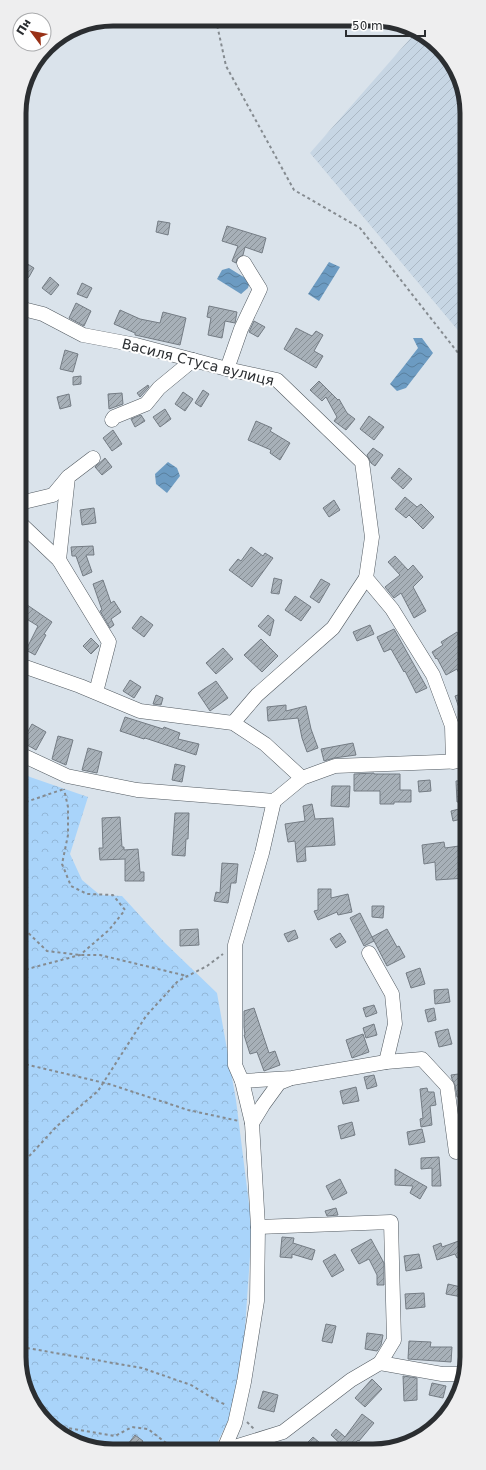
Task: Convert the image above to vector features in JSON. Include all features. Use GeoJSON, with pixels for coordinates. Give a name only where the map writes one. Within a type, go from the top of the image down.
{"type":"FeatureCollection","features":[{"type":"Feature","properties":{"kind":"street"},"geometry":{"type":"LineString","coordinates":[[227,369],[241,329],[260,289],[244,263]]}},
{"type":"Feature","properties":{"kind":"street","name":"Василя Стуса вулиця"},"geometry":{"type":"LineString","coordinates":[[26,310],[42,314],[83,335],[136,345],[227,369],[277,380],[362,462],[372,537],[366,578]]}},
{"type":"Feature","properties":{"kind":"street"},"geometry":{"type":"LineString","coordinates":[[112,420],[114,417],[146,404],[159,388],[194,360]]}},
{"type":"Feature","properties":{"kind":"street"},"geometry":{"type":"LineString","coordinates":[[26,501],[53,495],[68,477],[93,458]]}},
{"type":"Feature","properties":{"kind":"street"},"geometry":{"type":"LineString","coordinates":[[59,560],[68,477]]}},
{"type":"Feature","properties":{"kind":"street"},"geometry":{"type":"LineString","coordinates":[[26,529],[59,560],[108,642],[96,692]]}},
{"type":"Feature","properties":{"kind":"street"},"geometry":{"type":"LineString","coordinates":[[226,1444],[235,1423],[257,1301],[258,1227],[252,1123],[242,1081],[234,1065],[235,945],[262,852],[274,801],[302,778],[336,766],[459,762],[452,726],[433,676],[392,609],[366,578],[332,628],[257,695],[233,723]]}},
{"type":"Feature","properties":{"kind":"street"},"geometry":{"type":"LineString","coordinates":[[26,667],[96,692],[140,711],[233,723],[265,744],[302,778]]}},
{"type":"Feature","properties":{"kind":"street"},"geometry":{"type":"LineString","coordinates":[[26,757],[67,776],[137,790],[274,801]]}},
{"type":"Feature","properties":{"kind":"street"},"geometry":{"type":"LineString","coordinates":[[369,953],[392,994],[395,1024],[386,1062]]}},
{"type":"Feature","properties":{"kind":"street"},"geometry":{"type":"LineString","coordinates":[[242,1081],[292,1078],[386,1062],[422,1059],[447,1086],[456,1152]]}},
{"type":"Feature","properties":{"kind":"street"},"geometry":{"type":"LineString","coordinates":[[252,1123],[278,1083],[292,1078]]}},
{"type":"Feature","properties":{"kind":"street"},"geometry":{"type":"LineString","coordinates":[[244,1444],[283,1432],[351,1380],[380,1363],[394,1340],[391,1222],[258,1227]]}},
{"type":"Feature","properties":{"kind":"street"},"geometry":{"type":"LineString","coordinates":[[380,1363],[442,1374],[458,1374]]}},
{"type":"Feature","properties":{"kind":"path"},"geometry":{"type":"LineString","coordinates":[[217,26],[226,66],[294,190],[360,228],[460,355]]}},
{"type":"Feature","properties":{"kind":"path"},"geometry":{"type":"LineString","coordinates":[[26,802],[71,788]]}},
{"type":"Feature","properties":{"kind":"path"},"geometry":{"type":"LineString","coordinates":[[26,968],[80,955],[109,930],[125,910],[113,895],[87,894],[71,886],[62,864],[68,835],[68,807],[64,789]]}},
{"type":"Feature","properties":{"kind":"path"},"geometry":{"type":"LineString","coordinates":[[26,931],[47,951],[80,955],[100,955],[188,976]]}},
{"type":"Feature","properties":{"kind":"path"},"geometry":{"type":"LineString","coordinates":[[26,1159],[57,1126],[98,1091],[146,1016],[178,981],[206,966],[235,945]]}},
{"type":"Feature","properties":{"kind":"path"},"geometry":{"type":"LineString","coordinates":[[26,1064],[104,1082],[188,1110],[252,1123]]}},
{"type":"Feature","properties":{"kind":"path"},"geometry":{"type":"LineString","coordinates":[[26,1348],[142,1368],[191,1385],[219,1402],[233,1407],[263,1438]]}},
{"type":"Feature","properties":{"kind":"path"},"geometry":{"type":"LineString","coordinates":[[60,1426],[115,1436],[132,1427],[148,1429],[168,1444]]}},
{"type":"Feature","properties":{"kind":"shaded area"},"geometry":{"type":"Polygon","coordinates":[[[412,36],[435,51],[451,74],[459,101],[460,333],[310,153],[412,36]]]}},
{"type":"Feature","properties":{"kind":"green space"},"geometry":{"type":"Polygon","coordinates":[[[26,775],[88,797],[70,854],[82,880],[100,895],[122,896],[165,943],[217,993],[236,1100],[252,1228],[243,1357],[232,1413],[216,1444],[107,1444],[74,1435],[60,1426],[51,1419],[44,1410],[31,1385],[26,1357],[26,775]]]}},
{"type":"Feature","properties":{"kind":"water"},"geometry":{"type":"Polygon","coordinates":[[[329,262],[340,267],[319,301],[308,294],[329,262]]]}},
{"type":"Feature","properties":{"kind":"water"},"geometry":{"type":"Polygon","coordinates":[[[229,268],[250,281],[248,288],[241,294],[217,279],[222,270],[229,268]]]}},
{"type":"Feature","properties":{"kind":"water"},"geometry":{"type":"Polygon","coordinates":[[[413,338],[422,338],[433,353],[406,388],[397,391],[390,384],[418,348],[413,338]]]}},
{"type":"Feature","properties":{"kind":"water"},"geometry":{"type":"Polygon","coordinates":[[[168,462],[177,468],[180,476],[167,493],[156,484],[155,474],[168,462]]]}},
{"type":"Feature","properties":{"kind":"building"},"geometry":{"type":"Polygon","coordinates":[[[158,221],[170,223],[168,235],[156,232],[158,221]]]}},
{"type":"Feature","properties":{"kind":"building"},"geometry":{"type":"Polygon","coordinates":[[[227,226],[266,238],[262,253],[245,247],[243,255],[237,259],[236,263],[232,261],[238,246],[222,241],[227,226]]]}},
{"type":"Feature","properties":{"kind":"building"},"geometry":{"type":"Polygon","coordinates":[[[26,263],[34,268],[26,280],[26,263]]]}},
{"type":"Feature","properties":{"kind":"building"},"geometry":{"type":"Polygon","coordinates":[[[50,277],[59,285],[51,295],[42,288],[50,277]]]}},
{"type":"Feature","properties":{"kind":"building"},"geometry":{"type":"Polygon","coordinates":[[[82,283],[92,288],[87,298],[77,294],[82,283]]]}},
{"type":"Feature","properties":{"kind":"building"},"geometry":{"type":"Polygon","coordinates":[[[76,303],[91,311],[84,326],[69,318],[76,303]]]}},
{"type":"Feature","properties":{"kind":"building"},"geometry":{"type":"Polygon","coordinates":[[[209,306],[237,312],[235,323],[225,321],[222,338],[208,335],[211,318],[207,317],[209,306]]]}},
{"type":"Feature","properties":{"kind":"building"},"geometry":{"type":"Polygon","coordinates":[[[120,310],[140,319],[160,323],[163,312],[186,318],[180,345],[135,335],[135,333],[114,324],[120,310]]]}},
{"type":"Feature","properties":{"kind":"building"},"geometry":{"type":"Polygon","coordinates":[[[254,321],[265,327],[258,337],[249,332],[254,321]]]}},
{"type":"Feature","properties":{"kind":"building"},"geometry":{"type":"Polygon","coordinates":[[[296,328],[312,336],[316,331],[323,335],[314,351],[323,356],[316,368],[284,349],[296,328]]]}},
{"type":"Feature","properties":{"kind":"building"},"geometry":{"type":"Polygon","coordinates":[[[65,350],[78,354],[73,372],[60,369],[65,350]]]}},
{"type":"Feature","properties":{"kind":"building"},"geometry":{"type":"Polygon","coordinates":[[[81,376],[81,384],[73,385],[73,377],[81,376]]]}},
{"type":"Feature","properties":{"kind":"building"},"geometry":{"type":"Polygon","coordinates":[[[319,381],[338,400],[339,399],[347,413],[355,419],[346,430],[334,421],[337,417],[326,397],[322,401],[310,390],[319,381]]]}},
{"type":"Feature","properties":{"kind":"building"},"geometry":{"type":"Polygon","coordinates":[[[148,385],[149,387],[140,397],[137,393],[148,385]]]}},
{"type":"Feature","properties":{"kind":"building"},"geometry":{"type":"Polygon","coordinates":[[[203,390],[209,394],[201,407],[195,403],[203,390]]]}},
{"type":"Feature","properties":{"kind":"building"},"geometry":{"type":"Polygon","coordinates":[[[183,392],[193,399],[185,411],[175,404],[183,392]]]}},
{"type":"Feature","properties":{"kind":"building"},"geometry":{"type":"Polygon","coordinates":[[[122,393],[123,404],[109,409],[108,394],[122,393]]]}},
{"type":"Feature","properties":{"kind":"building"},"geometry":{"type":"Polygon","coordinates":[[[69,394],[71,406],[60,409],[57,397],[69,394]]]}},
{"type":"Feature","properties":{"kind":"building"},"geometry":{"type":"Polygon","coordinates":[[[165,409],[171,419],[160,427],[153,417],[165,409]]]}},
{"type":"Feature","properties":{"kind":"building"},"geometry":{"type":"Polygon","coordinates":[[[141,415],[145,421],[135,427],[131,419],[141,415]]]}},
{"type":"Feature","properties":{"kind":"building"},"geometry":{"type":"Polygon","coordinates":[[[369,416],[384,427],[374,440],[360,429],[369,416]]]}},
{"type":"Feature","properties":{"kind":"building"},"geometry":{"type":"Polygon","coordinates":[[[256,421],[272,428],[270,431],[290,443],[280,460],[270,453],[271,450],[248,440],[256,421]]]}},
{"type":"Feature","properties":{"kind":"building"},"geometry":{"type":"Polygon","coordinates":[[[113,430],[122,444],[112,451],[103,438],[113,430]]]}},
{"type":"Feature","properties":{"kind":"building"},"geometry":{"type":"Polygon","coordinates":[[[373,448],[383,455],[375,466],[371,463],[367,455],[373,448]]]}},
{"type":"Feature","properties":{"kind":"building"},"geometry":{"type":"Polygon","coordinates":[[[105,458],[112,467],[102,475],[95,467],[105,458]]]}},
{"type":"Feature","properties":{"kind":"building"},"geometry":{"type":"Polygon","coordinates":[[[399,468],[412,479],[403,489],[391,478],[399,468]]]}},
{"type":"Feature","properties":{"kind":"building"},"geometry":{"type":"Polygon","coordinates":[[[405,497],[417,507],[421,504],[434,517],[423,529],[409,515],[406,518],[395,509],[405,497]]]}},
{"type":"Feature","properties":{"kind":"building"},"geometry":{"type":"Polygon","coordinates":[[[334,500],[340,510],[329,517],[323,508],[334,500]]]}},
{"type":"Feature","properties":{"kind":"building"},"geometry":{"type":"Polygon","coordinates":[[[94,508],[96,523],[82,525],[80,510],[94,508]]]}},
{"type":"Feature","properties":{"kind":"building"},"geometry":{"type":"Polygon","coordinates":[[[93,546],[94,555],[86,555],[92,572],[83,576],[76,556],[72,556],[71,547],[93,546]]]}},
{"type":"Feature","properties":{"kind":"building"},"geometry":{"type":"Polygon","coordinates":[[[251,547],[263,556],[265,553],[273,558],[252,587],[229,570],[238,559],[241,561],[251,547]]]}},
{"type":"Feature","properties":{"kind":"building"},"geometry":{"type":"Polygon","coordinates":[[[395,556],[408,570],[413,565],[423,577],[413,587],[426,611],[414,618],[401,593],[394,598],[385,587],[400,575],[388,562],[395,556]]]}},
{"type":"Feature","properties":{"kind":"building"},"geometry":{"type":"Polygon","coordinates":[[[274,578],[282,580],[279,594],[271,593],[274,578]]]}},
{"type":"Feature","properties":{"kind":"building"},"geometry":{"type":"Polygon","coordinates":[[[321,579],[330,584],[319,603],[310,597],[321,579]]]}},
{"type":"Feature","properties":{"kind":"building"},"geometry":{"type":"Polygon","coordinates":[[[103,580],[111,603],[114,601],[121,612],[111,619],[114,625],[110,628],[100,611],[102,610],[93,584],[103,580]]]}},
{"type":"Feature","properties":{"kind":"building"},"geometry":{"type":"Polygon","coordinates":[[[295,596],[311,607],[301,621],[285,610],[295,596]]]}},
{"type":"Feature","properties":{"kind":"building"},"geometry":{"type":"Polygon","coordinates":[[[26,604],[52,622],[44,634],[46,635],[35,655],[26,650],[38,626],[26,619],[26,604]]]}},
{"type":"Feature","properties":{"kind":"building"},"geometry":{"type":"Polygon","coordinates":[[[268,615],[274,620],[270,636],[258,626],[268,615]]]}},
{"type":"Feature","properties":{"kind":"building"},"geometry":{"type":"Polygon","coordinates":[[[141,616],[153,625],[144,637],[132,628],[141,616]]]}},
{"type":"Feature","properties":{"kind":"building"},"geometry":{"type":"Polygon","coordinates":[[[370,625],[374,634],[357,641],[353,632],[370,625]]]}},
{"type":"Feature","properties":{"kind":"building"},"geometry":{"type":"Polygon","coordinates":[[[394,629],[427,688],[416,693],[405,671],[404,672],[391,649],[384,652],[377,637],[394,629]]]}},
{"type":"Feature","properties":{"kind":"building"},"geometry":{"type":"Polygon","coordinates":[[[457,632],[460,637],[460,676],[457,669],[446,675],[432,652],[443,645],[441,642],[457,632]]]}},
{"type":"Feature","properties":{"kind":"building"},"geometry":{"type":"Polygon","coordinates":[[[91,638],[99,646],[91,654],[83,646],[91,638]]]}},
{"type":"Feature","properties":{"kind":"building"},"geometry":{"type":"Polygon","coordinates":[[[261,639],[278,656],[262,672],[244,655],[261,639]]]}},
{"type":"Feature","properties":{"kind":"building"},"geometry":{"type":"Polygon","coordinates":[[[223,648],[233,659],[216,674],[206,663],[223,648]]]}},
{"type":"Feature","properties":{"kind":"building"},"geometry":{"type":"Polygon","coordinates":[[[130,680],[141,687],[134,698],[123,691],[130,680]]]}},
{"type":"Feature","properties":{"kind":"building"},"geometry":{"type":"Polygon","coordinates":[[[216,681],[228,698],[210,711],[198,693],[216,681]]]}},
{"type":"Feature","properties":{"kind":"building"},"geometry":{"type":"Polygon","coordinates":[[[460,694],[460,711],[455,696],[460,694]]]}},
{"type":"Feature","properties":{"kind":"building"},"geometry":{"type":"Polygon","coordinates":[[[156,695],[163,698],[161,705],[153,704],[156,695]]]}},
{"type":"Feature","properties":{"kind":"building"},"geometry":{"type":"Polygon","coordinates":[[[286,705],[286,711],[306,706],[311,729],[318,748],[307,752],[302,738],[298,718],[268,721],[267,707],[286,705]]]}},
{"type":"Feature","properties":{"kind":"building"},"geometry":{"type":"Polygon","coordinates":[[[125,717],[163,729],[164,727],[180,733],[178,739],[199,744],[196,755],[120,731],[125,717]]]}},
{"type":"Feature","properties":{"kind":"building"},"geometry":{"type":"Polygon","coordinates":[[[32,724],[46,732],[36,750],[26,744],[26,735],[32,724]]]}},
{"type":"Feature","properties":{"kind":"building"},"geometry":{"type":"Polygon","coordinates":[[[58,736],[73,740],[66,765],[52,759],[58,736]]]}},
{"type":"Feature","properties":{"kind":"building"},"geometry":{"type":"Polygon","coordinates":[[[353,743],[356,755],[324,761],[321,749],[353,743]]]}},
{"type":"Feature","properties":{"kind":"building"},"geometry":{"type":"Polygon","coordinates":[[[88,748],[102,752],[97,773],[82,770],[88,748]]]}},
{"type":"Feature","properties":{"kind":"building"},"geometry":{"type":"Polygon","coordinates":[[[175,764],[185,766],[182,782],[172,780],[175,764]]]}},
{"type":"Feature","properties":{"kind":"building"},"geometry":{"type":"Polygon","coordinates":[[[354,774],[400,774],[400,790],[411,790],[411,802],[380,804],[380,791],[354,791],[354,774]]]}},
{"type":"Feature","properties":{"kind":"building"},"geometry":{"type":"Polygon","coordinates":[[[430,780],[431,791],[419,792],[418,781],[430,780]]]}},
{"type":"Feature","properties":{"kind":"building"},"geometry":{"type":"Polygon","coordinates":[[[456,781],[460,781],[460,802],[457,802],[456,781]]]}},
{"type":"Feature","properties":{"kind":"building"},"geometry":{"type":"Polygon","coordinates":[[[332,786],[350,786],[349,807],[331,806],[332,786]]]}},
{"type":"Feature","properties":{"kind":"building"},"geometry":{"type":"Polygon","coordinates":[[[312,804],[315,819],[333,818],[335,845],[305,847],[306,861],[297,862],[295,841],[288,842],[285,824],[305,821],[303,806],[312,804]]]}},
{"type":"Feature","properties":{"kind":"building"},"geometry":{"type":"Polygon","coordinates":[[[460,809],[460,819],[453,821],[451,811],[460,809]]]}},
{"type":"Feature","properties":{"kind":"building"},"geometry":{"type":"Polygon","coordinates":[[[175,813],[189,813],[188,839],[186,839],[185,856],[172,855],[175,813]]]}},
{"type":"Feature","properties":{"kind":"building"},"geometry":{"type":"Polygon","coordinates":[[[120,817],[122,847],[124,847],[124,850],[138,849],[140,872],[144,872],[144,881],[125,881],[125,859],[100,860],[99,848],[103,848],[102,818],[120,817]]]}},
{"type":"Feature","properties":{"kind":"building"},"geometry":{"type":"Polygon","coordinates":[[[444,842],[445,848],[460,846],[460,878],[436,880],[435,862],[424,864],[422,845],[444,842]]]}},
{"type":"Feature","properties":{"kind":"building"},"geometry":{"type":"Polygon","coordinates":[[[222,863],[238,864],[236,883],[231,883],[228,903],[214,901],[216,892],[220,893],[222,863]]]}},
{"type":"Feature","properties":{"kind":"building"},"geometry":{"type":"Polygon","coordinates":[[[318,889],[331,889],[331,898],[348,894],[352,912],[338,915],[337,912],[318,920],[314,911],[318,910],[318,889]]]}},
{"type":"Feature","properties":{"kind":"building"},"geometry":{"type":"Polygon","coordinates":[[[372,906],[384,906],[383,918],[372,917],[372,906]]]}},
{"type":"Feature","properties":{"kind":"building"},"geometry":{"type":"Polygon","coordinates":[[[360,913],[374,941],[364,946],[350,918],[360,913]]]}},
{"type":"Feature","properties":{"kind":"building"},"geometry":{"type":"Polygon","coordinates":[[[198,929],[199,945],[180,946],[180,930],[198,929]]]}},
{"type":"Feature","properties":{"kind":"building"},"geometry":{"type":"Polygon","coordinates":[[[387,929],[397,947],[399,946],[405,957],[387,966],[372,937],[387,929]]]}},
{"type":"Feature","properties":{"kind":"building"},"geometry":{"type":"Polygon","coordinates":[[[295,930],[298,938],[288,942],[284,934],[295,930]]]}},
{"type":"Feature","properties":{"kind":"building"},"geometry":{"type":"Polygon","coordinates":[[[340,933],[346,942],[336,948],[330,939],[340,933]]]}},
{"type":"Feature","properties":{"kind":"building"},"geometry":{"type":"Polygon","coordinates":[[[420,968],[425,984],[411,988],[406,973],[420,968]]]}},
{"type":"Feature","properties":{"kind":"building"},"geometry":{"type":"Polygon","coordinates":[[[448,989],[450,1002],[435,1004],[434,990],[448,989]]]}},
{"type":"Feature","properties":{"kind":"building"},"geometry":{"type":"Polygon","coordinates":[[[374,1005],[377,1013],[366,1017],[363,1008],[374,1005]]]}},
{"type":"Feature","properties":{"kind":"building"},"geometry":{"type":"Polygon","coordinates":[[[254,1008],[269,1053],[275,1051],[280,1065],[264,1071],[257,1052],[250,1054],[244,1035],[244,1011],[254,1008]]]}},
{"type":"Feature","properties":{"kind":"building"},"geometry":{"type":"Polygon","coordinates":[[[434,1008],[436,1020],[428,1022],[425,1010],[434,1008]]]}},
{"type":"Feature","properties":{"kind":"building"},"geometry":{"type":"Polygon","coordinates":[[[374,1024],[377,1035],[366,1038],[363,1028],[374,1024]]]}},
{"type":"Feature","properties":{"kind":"building"},"geometry":{"type":"Polygon","coordinates":[[[448,1029],[452,1044],[439,1047],[435,1032],[448,1029]]]}},
{"type":"Feature","properties":{"kind":"building"},"geometry":{"type":"Polygon","coordinates":[[[363,1034],[369,1052],[352,1058],[346,1040],[363,1034]]]}},
{"type":"Feature","properties":{"kind":"building"},"geometry":{"type":"Polygon","coordinates":[[[460,1074],[460,1097],[457,1097],[455,1085],[451,1075],[460,1074]]]}},
{"type":"Feature","properties":{"kind":"building"},"geometry":{"type":"Polygon","coordinates":[[[374,1075],[377,1086],[367,1089],[364,1077],[374,1075]]]}},
{"type":"Feature","properties":{"kind":"building"},"geometry":{"type":"Polygon","coordinates":[[[356,1087],[359,1101],[343,1104],[340,1091],[356,1087]]]}},
{"type":"Feature","properties":{"kind":"building"},"geometry":{"type":"Polygon","coordinates":[[[427,1088],[428,1092],[434,1092],[436,1105],[430,1106],[432,1125],[421,1127],[420,1119],[423,1118],[420,1089],[427,1088]]]}},
{"type":"Feature","properties":{"kind":"building"},"geometry":{"type":"Polygon","coordinates":[[[352,1122],[355,1135],[341,1139],[338,1126],[352,1122]]]}},
{"type":"Feature","properties":{"kind":"building"},"geometry":{"type":"Polygon","coordinates":[[[422,1129],[425,1142],[409,1145],[407,1132],[422,1129]]]}},
{"type":"Feature","properties":{"kind":"building"},"geometry":{"type":"Polygon","coordinates":[[[439,1157],[441,1186],[432,1186],[432,1168],[421,1169],[421,1158],[439,1157]]]}},
{"type":"Feature","properties":{"kind":"building"},"geometry":{"type":"Polygon","coordinates":[[[395,1169],[427,1187],[420,1199],[410,1193],[413,1186],[395,1185],[395,1169]]]}},
{"type":"Feature","properties":{"kind":"building"},"geometry":{"type":"Polygon","coordinates":[[[340,1179],[347,1193],[333,1200],[326,1186],[340,1179]]]}},
{"type":"Feature","properties":{"kind":"building"},"geometry":{"type":"Polygon","coordinates":[[[336,1208],[338,1215],[327,1216],[325,1211],[336,1208]]]}},
{"type":"Feature","properties":{"kind":"building"},"geometry":{"type":"Polygon","coordinates":[[[282,1237],[294,1238],[293,1243],[315,1250],[312,1260],[292,1254],[292,1258],[280,1257],[282,1237]]]}},
{"type":"Feature","properties":{"kind":"building"},"geometry":{"type":"Polygon","coordinates":[[[371,1239],[384,1263],[384,1285],[377,1285],[377,1275],[369,1259],[359,1264],[351,1250],[371,1239]]]}},
{"type":"Feature","properties":{"kind":"building"},"geometry":{"type":"Polygon","coordinates":[[[460,1241],[460,1257],[457,1258],[455,1254],[437,1260],[433,1246],[441,1243],[442,1247],[460,1241]]]}},
{"type":"Feature","properties":{"kind":"building"},"geometry":{"type":"Polygon","coordinates":[[[335,1254],[344,1270],[332,1277],[323,1261],[335,1254]]]}},
{"type":"Feature","properties":{"kind":"building"},"geometry":{"type":"Polygon","coordinates":[[[419,1254],[422,1268],[406,1271],[404,1256],[419,1254]]]}},
{"type":"Feature","properties":{"kind":"building"},"geometry":{"type":"Polygon","coordinates":[[[448,1284],[460,1287],[460,1297],[446,1294],[448,1284]]]}},
{"type":"Feature","properties":{"kind":"building"},"geometry":{"type":"Polygon","coordinates":[[[424,1293],[425,1307],[406,1309],[405,1294],[424,1293]]]}},
{"type":"Feature","properties":{"kind":"building"},"geometry":{"type":"Polygon","coordinates":[[[326,1324],[336,1326],[332,1343],[322,1341],[326,1324]]]}},
{"type":"Feature","properties":{"kind":"building"},"geometry":{"type":"Polygon","coordinates":[[[367,1333],[383,1335],[381,1345],[377,1351],[365,1349],[367,1333]]]}},
{"type":"Feature","properties":{"kind":"building"},"geometry":{"type":"Polygon","coordinates":[[[409,1341],[431,1342],[430,1347],[452,1347],[451,1362],[408,1359],[409,1341]]]}},
{"type":"Feature","properties":{"kind":"building"},"geometry":{"type":"Polygon","coordinates":[[[403,1376],[417,1378],[417,1400],[404,1401],[403,1376]]]}},
{"type":"Feature","properties":{"kind":"building"},"geometry":{"type":"Polygon","coordinates":[[[372,1379],[382,1389],[365,1407],[355,1398],[372,1379]]]}},
{"type":"Feature","properties":{"kind":"building"},"geometry":{"type":"Polygon","coordinates":[[[432,1383],[446,1386],[443,1398],[429,1395],[432,1383]]]}},
{"type":"Feature","properties":{"kind":"building"},"geometry":{"type":"Polygon","coordinates":[[[263,1391],[278,1395],[274,1412],[258,1408],[263,1391]]]}},
{"type":"Feature","properties":{"kind":"building"},"geometry":{"type":"Polygon","coordinates":[[[362,1414],[374,1423],[359,1441],[358,1440],[354,1444],[341,1444],[331,1435],[336,1429],[345,1437],[362,1414]]]}},
{"type":"Feature","properties":{"kind":"building"},"geometry":{"type":"Polygon","coordinates":[[[135,1435],[143,1441],[141,1444],[128,1444],[135,1435]]]}},
{"type":"Feature","properties":{"kind":"building"},"geometry":{"type":"Polygon","coordinates":[[[313,1437],[321,1444],[306,1444],[313,1437]]]}}]}
